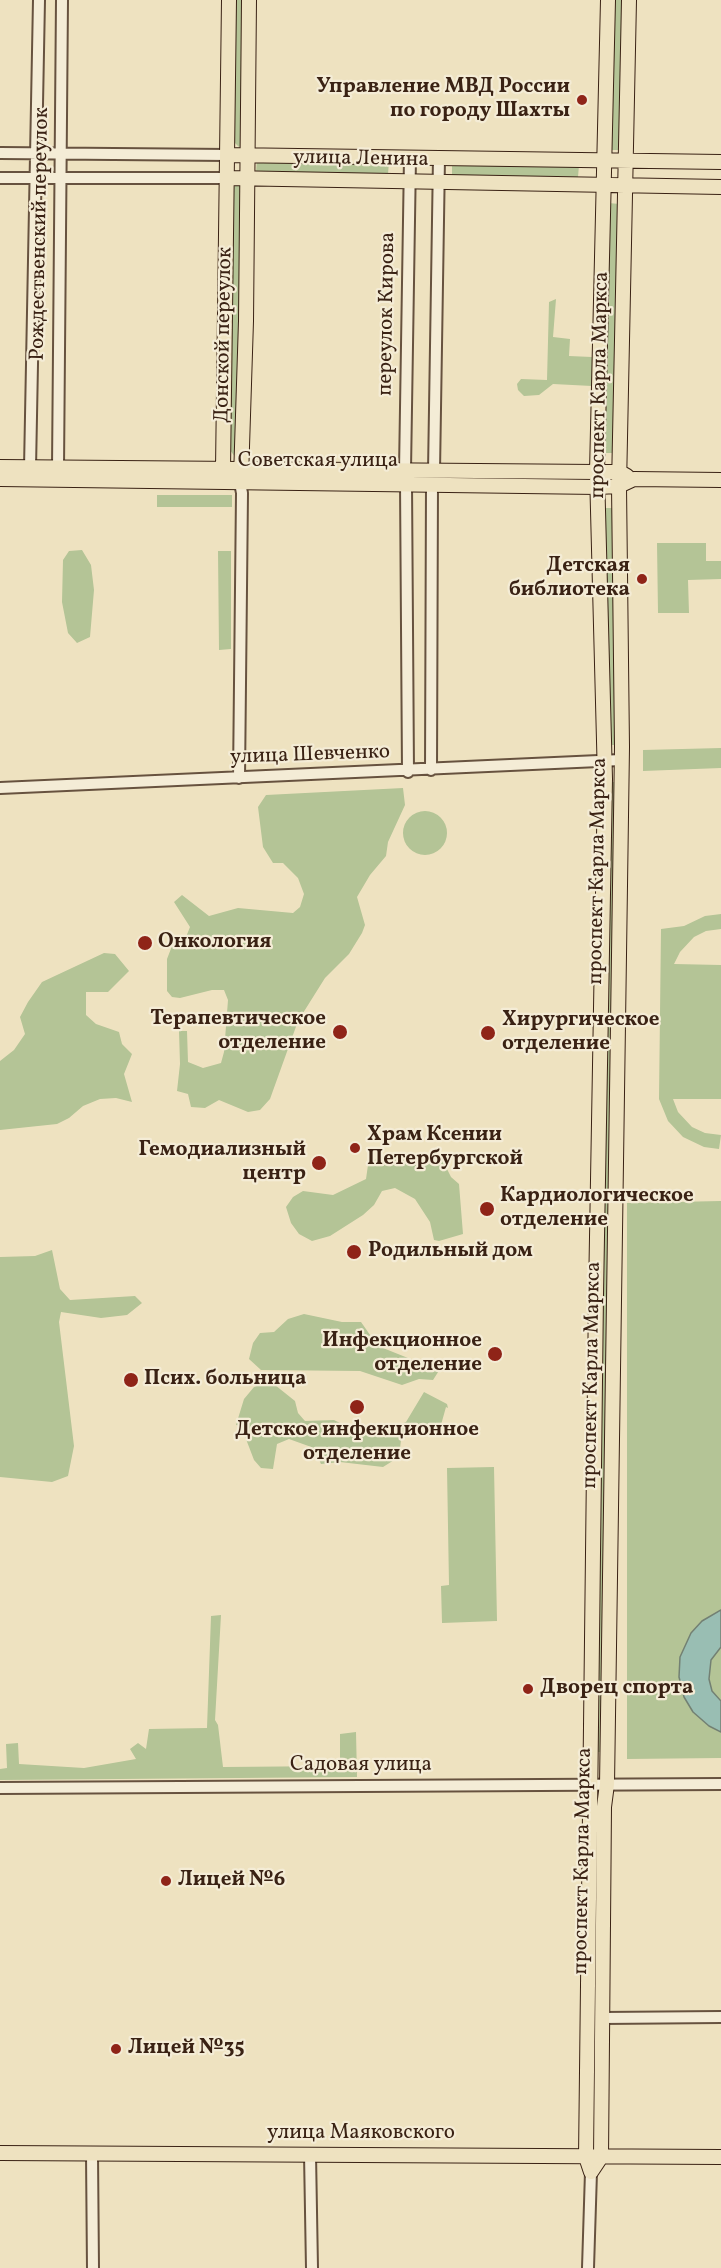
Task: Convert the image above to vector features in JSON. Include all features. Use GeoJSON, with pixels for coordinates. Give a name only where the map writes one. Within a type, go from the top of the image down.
{"type":"FeatureCollection","features":[{"type":"Feature","properties":{"kind":"main road","name":"Донской переулок"},"geometry":{"type":"LineString","coordinates":[[223,469],[229,0]]}},
{"type":"Feature","properties":{"kind":"main road","name":"Донской переулок"},"geometry":{"type":"LineString","coordinates":[[240,483],[243,469],[249,0]]}},
{"type":"Feature","properties":{"kind":"main road","name":"проспект Карла Маркса"},"geometry":{"type":"LineString","coordinates":[[591,2172],[586,2157],[604,761],[597,472],[608,0]]}},
{"type":"Feature","properties":{"kind":"main road","name":"проспект Карла Маркса"},"geometry":{"type":"LineString","coordinates":[[601,2157],[604,1807],[608,1784],[621,760],[620,479],[628,0]]}},
{"type":"Feature","properties":{"kind":"main road","name":"улица Ленина"},"geometry":{"type":"LineString","coordinates":[[228,155],[721,162]]}},
{"type":"Feature","properties":{"kind":"main road","name":"улица Ленина"},"geometry":{"type":"LineString","coordinates":[[228,178],[721,186]]}},
{"type":"Feature","properties":{"kind":"main road","name":"Советская улица"},"geometry":{"type":"LineString","coordinates":[[0,467],[243,469],[405,477]]}},
{"type":"Feature","properties":{"kind":"main road","name":"Советская улица"},"geometry":{"type":"LineString","coordinates":[[0,479],[240,483],[597,472],[620,479],[721,480]]}},
{"type":"Feature","properties":{"kind":"main road","name":"Советская улица"},"geometry":{"type":"LineString","coordinates":[[433,477],[598,487],[620,479]]}},
{"type":"Feature","properties":{"kind":"main road","name":"улица Маяковского"},"geometry":{"type":"LineString","coordinates":[[0,2153],[721,2157]]}},
{"type":"Feature","properties":{"kind":"main road"},"geometry":{"type":"LineString","coordinates":[[591,2172],[601,2157]]}},
{"type":"Feature","properties":{"kind":"street","name":"Рождественский переулок"},"geometry":{"type":"LineString","coordinates":[[30,468],[38,154],[39,0]]}},
{"type":"Feature","properties":{"kind":"street","name":"Рождественский переулок"},"geometry":{"type":"LineString","coordinates":[[58,468],[62,0]]}},
{"type":"Feature","properties":{"kind":"street","name":"улица Ленина"},"geometry":{"type":"LineString","coordinates":[[0,153],[228,155]]}},
{"type":"Feature","properties":{"kind":"street","name":"переулок Кирова"},"geometry":{"type":"LineString","coordinates":[[408,772],[405,477],[410,158]]}},
{"type":"Feature","properties":{"kind":"street"},"geometry":{"type":"LineString","coordinates":[[431,770],[433,477],[439,158]]}},
{"type":"Feature","properties":{"kind":"street","name":"улица Ленина"},"geometry":{"type":"LineString","coordinates":[[0,178],[228,178]]}},
{"type":"Feature","properties":{"kind":"street"},"geometry":{"type":"LineString","coordinates":[[223,469],[240,483]]}},
{"type":"Feature","properties":{"kind":"street","name":"Донской переулок"},"geometry":{"type":"LineString","coordinates":[[239,778],[240,483]]}},
{"type":"Feature","properties":{"kind":"street","name":"улица Шевченко"},"geometry":{"type":"LineString","coordinates":[[0,788],[408,772],[621,760]]}},
{"type":"Feature","properties":{"kind":"street","name":"Садовая улица"},"geometry":{"type":"LineString","coordinates":[[0,1788],[721,1784]]}},
{"type":"Feature","properties":{"kind":"street"},"geometry":{"type":"LineString","coordinates":[[602,2018],[721,2017]]}},
{"type":"Feature","properties":{"kind":"street"},"geometry":{"type":"LineString","coordinates":[[92,2154],[93,2268]]}},
{"type":"Feature","properties":{"kind":"street"},"geometry":{"type":"LineString","coordinates":[[310,2154],[312,2268]]}},
{"type":"Feature","properties":{"kind":"street","name":"проспект Карла Маркса"},"geometry":{"type":"LineString","coordinates":[[588,2268],[591,2172]]}},
{"type":"Feature","properties":{"kind":"green space"},"geometry":{"type":"Polygon","coordinates":[[[233,0],[247,0],[242,145],[239,147],[233,141],[233,0]]]}},
{"type":"Feature","properties":{"kind":"green space"},"geometry":{"type":"Polygon","coordinates":[[[611,0],[626,0],[622,150],[608,150],[611,0]]]}},
{"type":"Feature","properties":{"kind":"green space"},"geometry":{"type":"Polygon","coordinates":[[[257,159],[389,162],[388,174],[256,173],[257,159]]]}},
{"type":"Feature","properties":{"kind":"green space"},"geometry":{"type":"Polygon","coordinates":[[[452,163],[579,165],[578,177],[452,175],[452,163]]]}},
{"type":"Feature","properties":{"kind":"green space"},"geometry":{"type":"Polygon","coordinates":[[[237,183],[242,185],[245,191],[235,457],[230,450],[232,190],[237,183]]]}},
{"type":"Feature","properties":{"kind":"green space"},"geometry":{"type":"Polygon","coordinates":[[[608,203],[620,204],[615,453],[603,453],[608,203]]]}},
{"type":"Feature","properties":{"kind":"green space"},"geometry":{"type":"Polygon","coordinates":[[[556,299],[553,337],[570,339],[569,356],[592,357],[592,386],[553,384],[539,395],[524,396],[518,390],[517,384],[521,379],[547,380],[549,302],[556,299]]]}},
{"type":"Feature","properties":{"kind":"green space"},"geometry":{"type":"Polygon","coordinates":[[[157,495],[232,495],[232,507],[157,507],[157,495]]]}},
{"type":"Feature","properties":{"kind":"green space"},"geometry":{"type":"Polygon","coordinates":[[[605,508],[615,508],[617,745],[608,745],[605,508]]]}},
{"type":"Feature","properties":{"kind":"green space"},"geometry":{"type":"Polygon","coordinates":[[[657,543],[706,543],[706,561],[721,561],[721,579],[688,580],[689,613],[658,613],[657,543]]]}},
{"type":"Feature","properties":{"kind":"green space"},"geometry":{"type":"Polygon","coordinates":[[[82,550],[91,565],[94,590],[90,637],[77,643],[68,633],[62,602],[63,560],[69,551],[82,550]]]}},
{"type":"Feature","properties":{"kind":"green space"},"geometry":{"type":"Polygon","coordinates":[[[218,551],[231,551],[231,649],[219,650],[218,551]]]}},
{"type":"Feature","properties":{"kind":"green space"},"geometry":{"type":"Polygon","coordinates":[[[721,748],[721,768],[643,771],[643,750],[721,748]]]}},
{"type":"Feature","properties":{"kind":"green space"},"geometry":{"type":"Polygon","coordinates":[[[609,782],[615,782],[601,1752],[595,1752],[609,782]]]}},
{"type":"Feature","properties":{"kind":"green space"},"geometry":{"type":"Polygon","coordinates":[[[403,788],[405,805],[388,842],[386,856],[370,875],[357,897],[365,925],[362,933],[349,954],[325,978],[298,1021],[270,1099],[260,1110],[248,1112],[219,1100],[205,1108],[191,1107],[188,1094],[177,1091],[180,1064],[179,1031],[187,1031],[188,1062],[203,1068],[221,1063],[228,1000],[224,990],[212,990],[180,998],[172,997],[167,991],[167,959],[172,946],[186,937],[190,927],[174,902],[182,895],[209,916],[238,908],[293,913],[300,907],[304,894],[298,878],[283,863],[273,863],[263,847],[258,807],[266,795],[403,788]]]}},
{"type":"Feature","properties":{"kind":"green space"},"geometry":{"type":"Polygon","coordinates":[[[425,811],[440,818],[447,833],[440,848],[425,855],[410,848],[403,833],[410,818],[425,811]]]}},
{"type":"Feature","properties":{"kind":"green space"},"geometry":{"type":"Polygon","coordinates":[[[721,914],[721,929],[706,931],[694,937],[680,952],[674,964],[721,965],[721,1099],[673,1099],[678,1112],[692,1127],[705,1133],[721,1135],[719,1149],[704,1147],[683,1137],[668,1121],[659,1099],[661,929],[684,926],[705,916],[721,914]]]}},
{"type":"Feature","properties":{"kind":"green space"},"geometry":{"type":"Polygon","coordinates":[[[104,953],[115,954],[129,971],[108,992],[86,992],[86,1015],[96,1024],[119,1032],[122,1044],[132,1054],[124,1074],[132,1102],[116,1098],[100,1099],[83,1106],[69,1118],[57,1124],[0,1130],[0,1061],[14,1050],[25,1034],[20,1017],[28,1002],[42,982],[104,953]]]}},
{"type":"Feature","properties":{"kind":"green space"},"geometry":{"type":"Polygon","coordinates":[[[430,1153],[442,1159],[451,1177],[459,1184],[463,1234],[439,1241],[434,1240],[430,1222],[415,1199],[395,1188],[382,1191],[374,1205],[363,1215],[330,1236],[312,1241],[299,1234],[291,1223],[286,1207],[293,1197],[303,1191],[333,1195],[366,1179],[368,1165],[379,1156],[430,1153]]]}},
{"type":"Feature","properties":{"kind":"green space"},"geometry":{"type":"Polygon","coordinates":[[[721,1201],[721,1758],[627,1759],[627,1203],[721,1201]]]}},
{"type":"Feature","properties":{"kind":"green space"},"geometry":{"type":"Polygon","coordinates":[[[52,1250],[60,1289],[70,1300],[135,1296],[142,1303],[127,1315],[101,1318],[61,1312],[59,1322],[74,1446],[68,1476],[52,1482],[0,1477],[0,1257],[35,1256],[52,1250]]]}},
{"type":"Feature","properties":{"kind":"green space"},"geometry":{"type":"Polygon","coordinates":[[[304,1314],[342,1322],[361,1322],[375,1342],[383,1348],[428,1366],[442,1366],[433,1380],[419,1379],[402,1385],[360,1371],[261,1370],[249,1359],[253,1343],[260,1333],[274,1332],[288,1319],[304,1314]]]}},
{"type":"Feature","properties":{"kind":"green space"},"geometry":{"type":"Polygon","coordinates":[[[270,1381],[295,1401],[298,1413],[305,1421],[334,1420],[358,1432],[378,1434],[406,1422],[424,1392],[447,1404],[448,1408],[446,1407],[439,1432],[407,1436],[401,1440],[399,1457],[383,1467],[340,1462],[321,1464],[314,1448],[289,1439],[277,1444],[273,1469],[261,1468],[254,1460],[241,1426],[236,1425],[244,1399],[254,1387],[270,1381]]]}},
{"type":"Feature","properties":{"kind":"green space"},"geometry":{"type":"Polygon","coordinates":[[[494,1467],[497,1621],[442,1623],[441,1586],[449,1585],[447,1468],[494,1467]]]}},
{"type":"Feature","properties":{"kind":"green space"},"geometry":{"type":"Polygon","coordinates":[[[221,1615],[215,1720],[218,1725],[223,1767],[340,1766],[340,1734],[356,1732],[357,1777],[0,1780],[0,1769],[7,1768],[6,1744],[18,1743],[19,1764],[84,1768],[136,1759],[130,1749],[138,1743],[146,1749],[149,1729],[207,1728],[211,1616],[221,1615]]]}},
{"type":"Feature","properties":{"kind":"green space"},"geometry":{"type":"Polygon","coordinates":[[[596,1810],[599,1810],[597,2142],[593,2142],[596,1810]]]}},
{"type":"Feature","properties":{"kind":"water"},"geometry":{"type":"Polygon","coordinates":[[[721,1610],[721,1647],[711,1660],[709,1679],[712,1691],[721,1701],[721,1732],[709,1726],[693,1712],[684,1697],[679,1677],[680,1657],[691,1633],[702,1621],[721,1610]]]}},
{"type":"Feature","properties":{"kind":"place","name":"Управление МВД России по городу Шахты"},"geometry":{"type":"Point","coordinates":[582,100]}},
{"type":"Feature","properties":{"kind":"place","name":"Детская библиотека"},"geometry":{"type":"Point","coordinates":[642,579]}},
{"type":"Feature","properties":{"kind":"place","name":"Онкология"},"geometry":{"type":"Point","coordinates":[145,943]}},
{"type":"Feature","properties":{"kind":"place","name":"Терапевтическое отделение"},"geometry":{"type":"Point","coordinates":[340,1032]}},
{"type":"Feature","properties":{"kind":"place","name":"Хирургическое отделение"},"geometry":{"type":"Point","coordinates":[488,1033]}},
{"type":"Feature","properties":{"kind":"place","name":"Храм Ксении Петербургской"},"geometry":{"type":"Point","coordinates":[355,1148]}},
{"type":"Feature","properties":{"kind":"place","name":"Гемодиализный центр"},"geometry":{"type":"Point","coordinates":[319,1163]}},
{"type":"Feature","properties":{"kind":"place","name":"Кардиологическое отделение"},"geometry":{"type":"Point","coordinates":[487,1209]}},
{"type":"Feature","properties":{"kind":"place","name":"Родильный дом"},"geometry":{"type":"Point","coordinates":[354,1252]}},
{"type":"Feature","properties":{"kind":"place","name":"Инфекционное отделение"},"geometry":{"type":"Point","coordinates":[495,1354]}},
{"type":"Feature","properties":{"kind":"place","name":"Псих. больница"},"geometry":{"type":"Point","coordinates":[131,1380]}},
{"type":"Feature","properties":{"kind":"place","name":"Детское инфекционное отделение"},"geometry":{"type":"Point","coordinates":[357,1407]}},
{"type":"Feature","properties":{"kind":"place","name":"Дворец спорта"},"geometry":{"type":"Point","coordinates":[528,1689]}},
{"type":"Feature","properties":{"kind":"place","name":"Лицей №6"},"geometry":{"type":"Point","coordinates":[166,1881]}},
{"type":"Feature","properties":{"kind":"place","name":"Лицей №35"},"geometry":{"type":"Point","coordinates":[116,2049]}}]}
